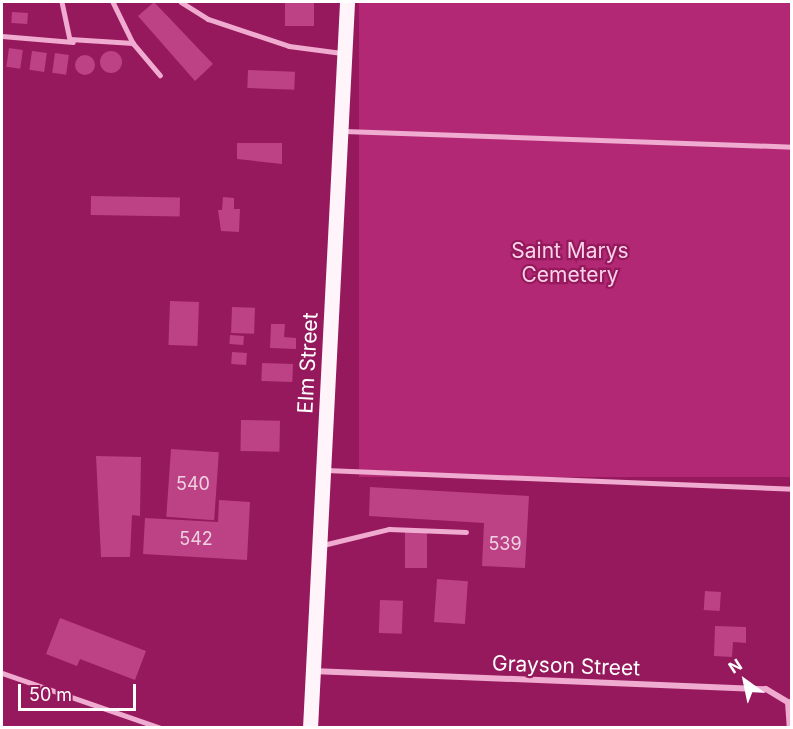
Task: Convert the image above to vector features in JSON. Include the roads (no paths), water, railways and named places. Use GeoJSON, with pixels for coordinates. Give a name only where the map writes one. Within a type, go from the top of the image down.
{"type":"FeatureCollection","features":[{"type":"Feature","properties":{"kind":"main road","name":"Elm Street"},"geometry":{"type":"LineString","coordinates":[[310,728],[347,2]]}},
{"type":"Feature","properties":{"kind":"street","name":"Grayson Street"},"geometry":{"type":"LineString","coordinates":[[312,671],[766,689],[788,702],[790,728]]}},
{"type":"Feature","properties":{"kind":"lane"},"geometry":{"type":"LineString","coordinates":[[62,2],[67,33],[79,43]]}},
{"type":"Feature","properties":{"kind":"lane"},"geometry":{"type":"LineString","coordinates":[[113,2],[133,43],[160,75]]}},
{"type":"Feature","properties":{"kind":"lane"},"geometry":{"type":"LineString","coordinates":[[181,2],[207,19],[289,46],[345,53]]}},
{"type":"Feature","properties":{"kind":"lane"},"geometry":{"type":"LineString","coordinates":[[2,36],[79,43],[133,43]]}},
{"type":"Feature","properties":{"kind":"lane"},"geometry":{"type":"LineString","coordinates":[[341,131],[792,147]]}},
{"type":"Feature","properties":{"kind":"lane"},"geometry":{"type":"LineString","coordinates":[[323,470],[792,489]]}},
{"type":"Feature","properties":{"kind":"lane"},"geometry":{"type":"LineString","coordinates":[[319,546],[389,529],[466,532]]}},
{"type":"Feature","properties":{"kind":"lane"},"geometry":{"type":"LineString","coordinates":[[2,673],[161,728]]}},
{"type":"Feature","properties":{"kind":"park label","name":"Saint Marys Cemetery"},"geometry":{"type":"Point","coordinates":[570,263]}}]}
